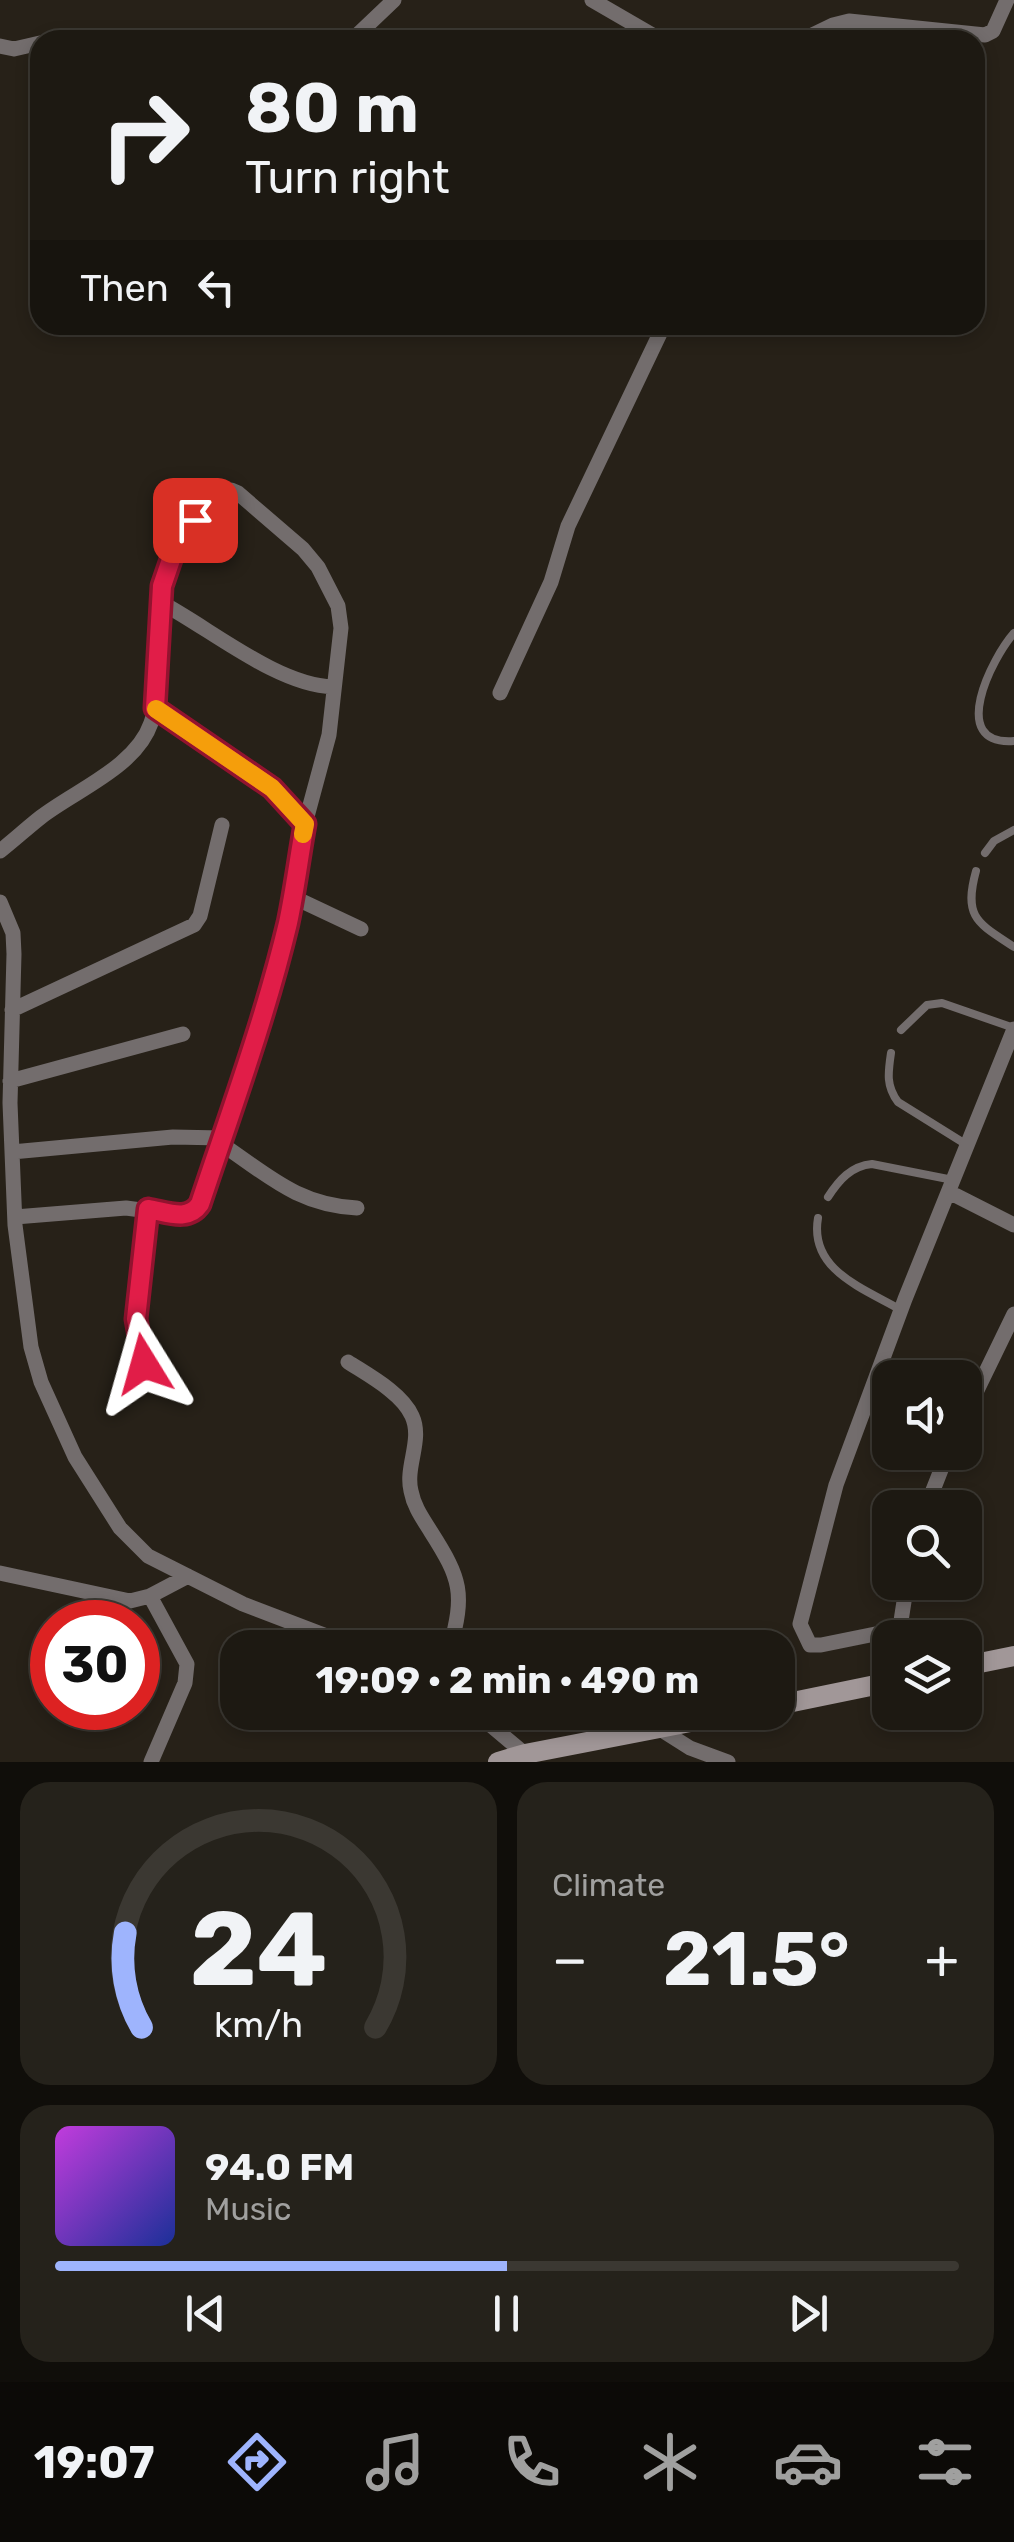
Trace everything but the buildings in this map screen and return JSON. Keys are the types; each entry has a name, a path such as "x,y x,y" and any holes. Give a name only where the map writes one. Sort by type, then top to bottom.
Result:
{"street":[{"path":"362,30 394,0"},
{"path":"592,0 644,30"},
{"path":"985,35 993,31 1008,0"},
{"path":"822,30 849,22 933,30"},
{"path":"0,46 14,49 30,45"},
{"path":"500,694 550,582 568,526 659,335"},
{"path":"0,851 41,817 122,761 141,742 155,708 160,602 176,545 214,496 222,491 238,493 303,549 318,567 338,606 341,628 329,735 305,824 293,897 251,1057 195,1212 179,1215 148,1209 84,1210 15,1217"},
{"path":"160,602 280,674 314,687 333,687"},
{"path":"155,708 272,788 305,824"},
{"path":"12,1010 194,925 200,916 222,824"},
{"path":"293,897 361,929"},
{"path":"0,902 13,934 12,1152 7,1195 15,1217 32,1346 42,1382 74,1457 132,1543 148,1556 243,1604 311,1630"},
{"path":"872,1635 810,1645 800,1624 836,1486 901,1310 1014,1028"},
{"path":"10,1081 183,1034"},
{"path":"12,1152 173,1137 221,1141 304,1198 330,1206 357,1208"},
{"path":"951,1186 1014,1225"},
{"path":"148,1209 136,1319 138,1344 152,1380"},
{"path":"982,1380 1014,1314"},
{"path":"348,1362 373,1378 411,1412 416,1434 408,1473 411,1492 416,1508 451,1564 459,1587 454,1630"},
{"path":"0,1573 121,1600 150,1596 188,1576"},
{"path":"150,1596 186,1664 185,1683 150,1762"},
{"path":"982,1663 1014,1656"},
{"path":"795,1702 872,1686"},
{"path":"490,1730 514,1759 660,1730 697,1757 726,1762"}],"lane":[{"path":"1014,633 978,704 977,722 1000,742 1014,741"},
{"path":"985,852 994,840 1014,830"},
{"path":"976,872 969,896 972,913 979,924 1014,947"},
{"path":"902,1030 928,1005 942,1003 1014,1028"},
{"path":"891,1054 890,1092 898,1102 967,1145"},
{"path":"828,1197 848,1172 872,1164 951,1186"},
{"path":"818,1218 814,1238 820,1254 833,1268 901,1310"}],"slow traffic":[{"path":"156,709 272,788 305,824 303,834"}],"route":[{"path":"144,1364 136,1319 148,1209 188,1215 200,1204 251,1057 278,961 305,824 272,788 155,708 162,586 176,545 195,520"}]}
